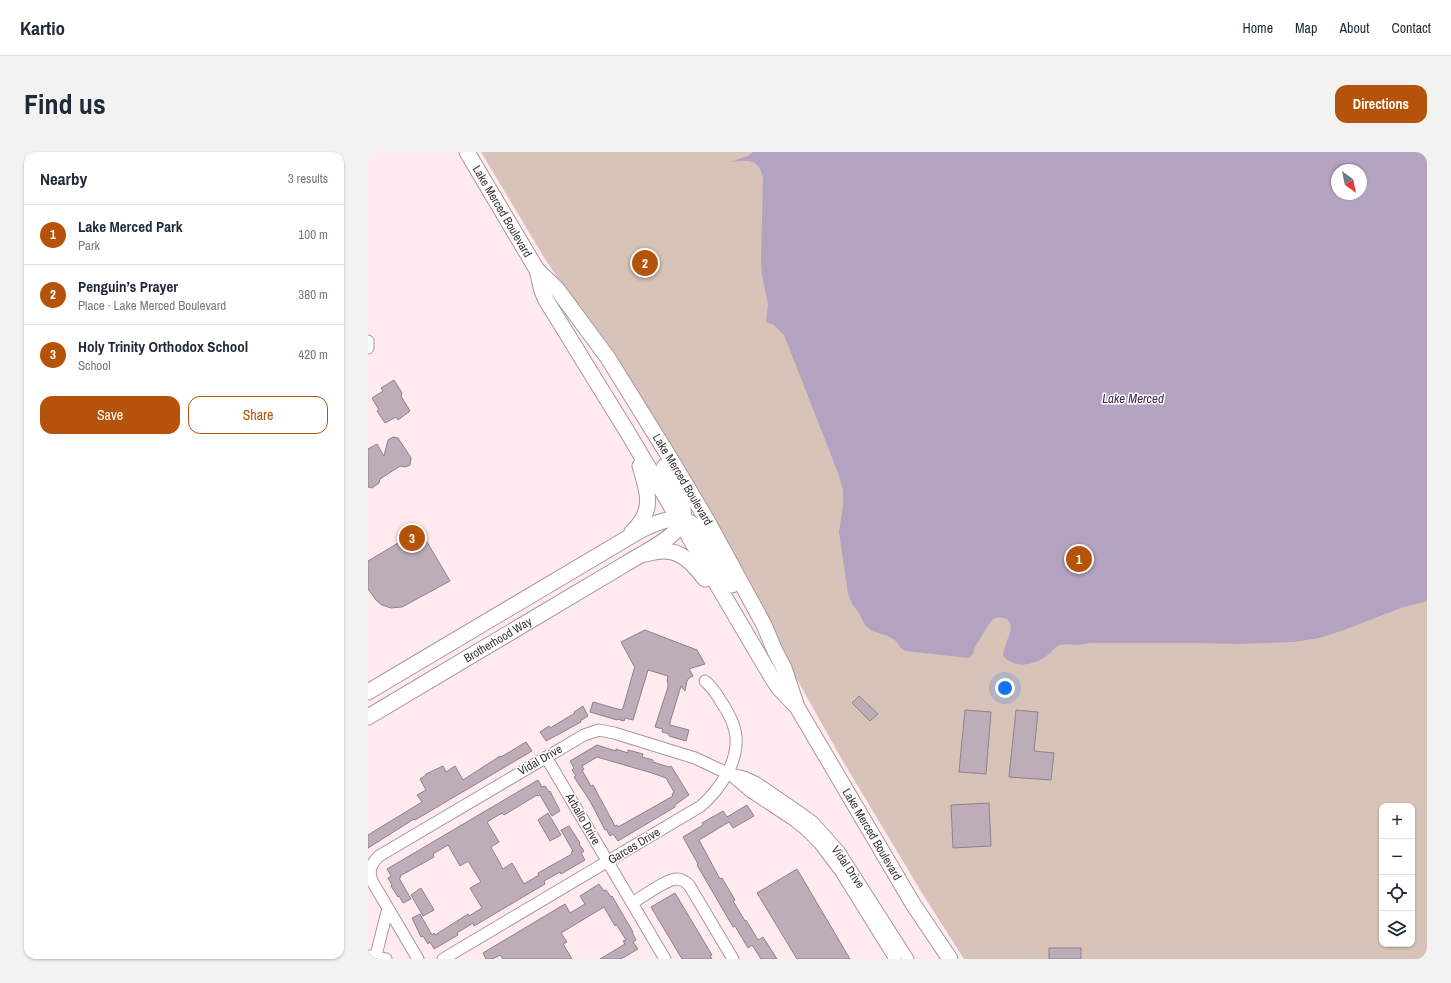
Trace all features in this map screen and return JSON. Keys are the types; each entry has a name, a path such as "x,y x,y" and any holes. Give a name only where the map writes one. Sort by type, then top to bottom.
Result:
{"main road":[{"name":"Lake Merced Boulevard","path":"467,152 537,270 557,289 615,368 673,463 708,522 764,625 784,668 797,707 913,904 950,959"},
{"name":"Lake Merced Boulevard","path":"537,270 542,291 546,300 681,520 770,676 797,707"},
{"path":"557,289 670,478 681,504 681,520 676,530 663,541 627,563"},
{"path":"616,544 639,525 648,505 648,491 631,438"},
{"path":"616,544 658,522 681,520 691,522 699,531 760,633 775,651"},
{"name":"Brotherhood Way","path":"368,692 616,544"},
{"path":"627,563 648,553 662,551 675,553 686,557 743,627"},
{"name":"Brotherhood Way","path":"368,717 627,563"}],"street":[{"path":"368,341 368,348"},
{"name":"Garces Drive","path":"442,959 701,806 712,796 721,785 727,772 734,754 736,736 732,721 725,707 712,687 705,681"},
{"name":"Vidal Drive","path":"388,908 369,873 370,866 379,856 584,735 598,730 614,733 695,758 727,772 744,777 757,783 813,822 850,866 908,959"},
{"name":"Arballo Drive","path":"546,757 665,959"},
{"name":"Vidal Drive","path":"727,772 751,792 792,819 819,843 841,872 896,959"},
{"path":"632,903 670,881 677,879 684,880 733,959"},
{"path":"376,958 388,908"},
{"path":"388,908 418,959"}],"shaded area":[{"path":"481,152 1427,152 1427,959 964,959 922,893 841,758 624,376 545,259"}],"water":[{"name":"Lake Merced","path":"753,152 1427,152 1427,601 1401,608 1319,638 1294,642 1238,644 1065,644 1054,648 1044,658 1026,664 1014,663 1003,656 1011,630 1010,623 1007,619 999,617 993,619 989,624 975,647 973,654 969,658 905,651 896,641 888,636 872,631 865,625 859,613 852,604 848,594 839,532 843,506 843,490 838,473 784,335 774,325 766,322 768,304 762,275 761,259 763,178 761,171 755,163 746,161 730,162 748,156"}],"building":[{"path":"394,380 410,411 398,420 396,417 385,423 377,411 379,410 372,398 383,391 381,388"},
{"path":"393,437 398,438 411,458 410,465 405,467 400,466 380,479 379,483 372,488 368,487 368,449 377,444 384,456 388,440"},
{"path":"420,530 450,581 402,607 391,608 382,605 376,600 368,589 368,561"},
{"path":"645,630 697,650 705,664 689,669 693,676 687,681 685,691 681,686 670,722 670,725 689,730 686,741 669,736 669,734 662,732 663,729 655,727 668,687 668,676 648,670 633,720 625,718 624,721 617,720 590,712 593,702 621,710 623,708 635,666 621,642"},
{"path":"859,696 878,714 870,721 852,703"},
{"path":"583,706 588,716 580,721 581,722 546,741 540,732 549,726 550,728 575,713 574,712"},
{"path":"965,710 991,712 986,774 959,772"},
{"path":"1016,710 1038,712 1034,751 1054,753 1051,780 1009,777"},
{"path":"526,742 532,751 415,820 414,819 368,848 368,835 422,802 417,795 426,790 420,779 426,774 443,766 446,772 455,766 463,780 500,756 501,757"},
{"path":"597,745 616,751 616,749 628,753 628,750 643,754 642,757 653,760 653,762 669,767 671,766 689,795 675,805 675,807 618,841 613,834 610,836 606,829 605,830 590,801 574,777 576,776 572,770 574,768 570,761","holes":["597,757 666,778 674,792 672,794 673,796 618,827 617,825 615,826 593,785 591,786 582,770 584,769 582,766"]},
{"path":"538,780 542,787 545,786 549,792 550,791 560,811 552,816 540,795 537,795 504,815 502,813 487,822 499,842 491,847 503,869 512,863 524,884 539,875 538,873 572,854 571,852 573,851 561,830 569,826 584,851 581,853 585,860 561,874 560,872 544,881 545,884 474,926 473,923 457,933 458,935 434,949 430,942 428,944 423,936 421,937 412,918 420,914 432,935 434,933 435,935 468,914 469,916 482,908 470,888 481,882 468,861 460,866 448,845 433,854 434,857 400,876 401,877 399,878 411,899 403,903 391,886 392,885 388,878 391,876 387,869"},
{"path":"989,803 991,846 953,848 951,805"},
{"path":"747,805 754,816 733,828 729,822 699,840 720,879 722,878 735,900 733,901 745,921 746,920 758,940 763,937 777,959 761,959 752,945 748,948 735,926 733,927 697,865 698,864 683,837 703,825 702,823 723,811 727,817"},
{"path":"548,813 561,835 550,841 538,820"},
{"path":"797,869 850,959 797,959 757,893"},
{"path":"599,884 604,891 606,890 611,897 612,896 633,932 636,940 633,942 638,949 621,959 600,959 625,944 623,941 626,940 616,924 615,926 604,907 561,933 567,942 563,944 572,959 503,959 500,955 493,959 486,959 483,953 565,904 570,913 585,904 580,896"},
{"path":"421,888 434,910 423,916 411,895"},
{"path":"675,893 712,955 710,956 712,959 682,959 651,907"},
{"path":"1049,948 1081,948 1081,959 1049,959"}],"place":[{"name":"Penguin’s Prayer","path":"645,263"},
{"name":"Holy Trinity Orthodox School","path":"412,538"},
{"name":"Lake Merced Park","path":"1079,559"}]}
